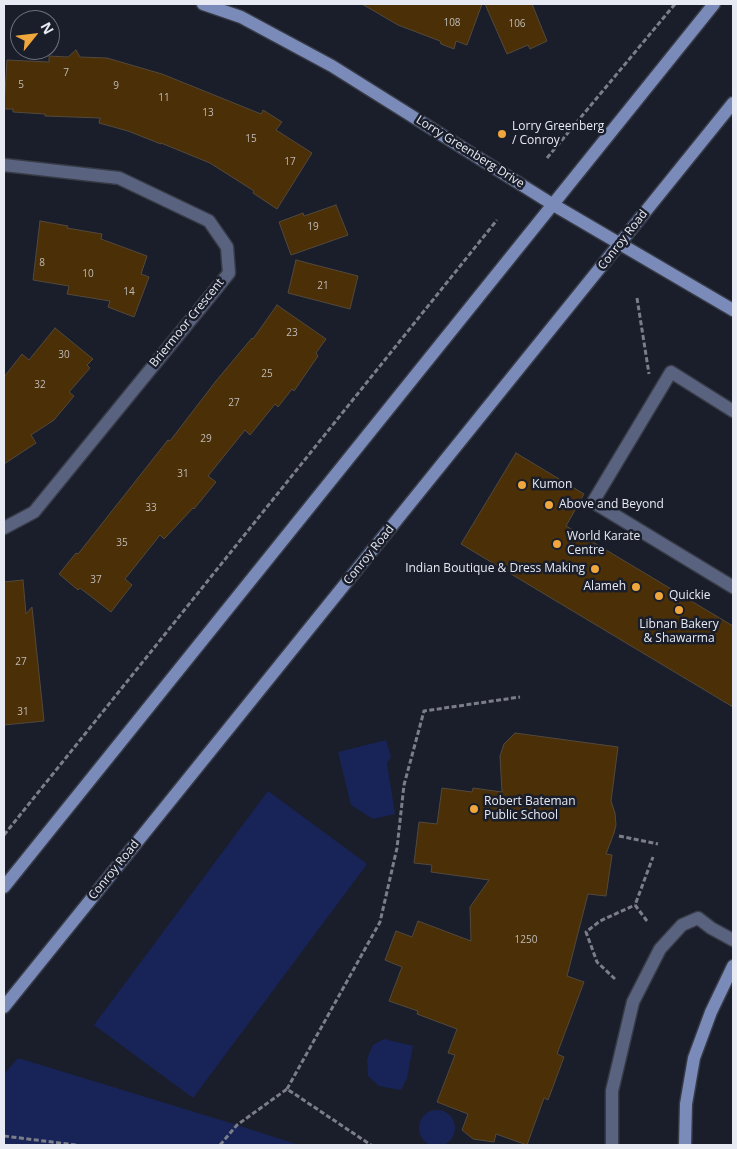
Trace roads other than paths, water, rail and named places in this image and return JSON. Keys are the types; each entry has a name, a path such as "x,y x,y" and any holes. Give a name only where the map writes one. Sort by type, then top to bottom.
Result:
{"main road":[{"name":"Lorry Greenberg Drive","path":"203,4 241,17 332,66 552,204 733,310"},
{"path":"4,887 714,4"},
{"name":"Conroy Road","path":"4,1007 733,103"},
{"path":"685,1145 686,1104 694,1058 711,1012 733,966"}],"street":[{"name":"Briermoor Crescent","path":"4,165 119,178 209,221 227,248 229,273 34,512 4,528"},
{"path":"733,411 671,372 593,502 733,587"},
{"path":"612,1145 612,1091 633,1002 660,949 682,925 698,918 710,928 733,940"}],"place":[{"name":"Lorry Greenberg / Conroy","path":"502,134"},
{"name":"Kumon","path":"522,485"},
{"name":"Above and Beyond","path":"549,505"},
{"name":"World Karate Centre","path":"557,544"},
{"name":"Indian Boutique & Dress Making","path":"595,569"},
{"name":"Alameh","path":"636,587"},
{"name":"Quickie","path":"659,596"},
{"name":"Libnan Bakery & Shawarma","path":"679,610"},
{"name":"Robert Bateman Public School","path":"474,809"}]}
